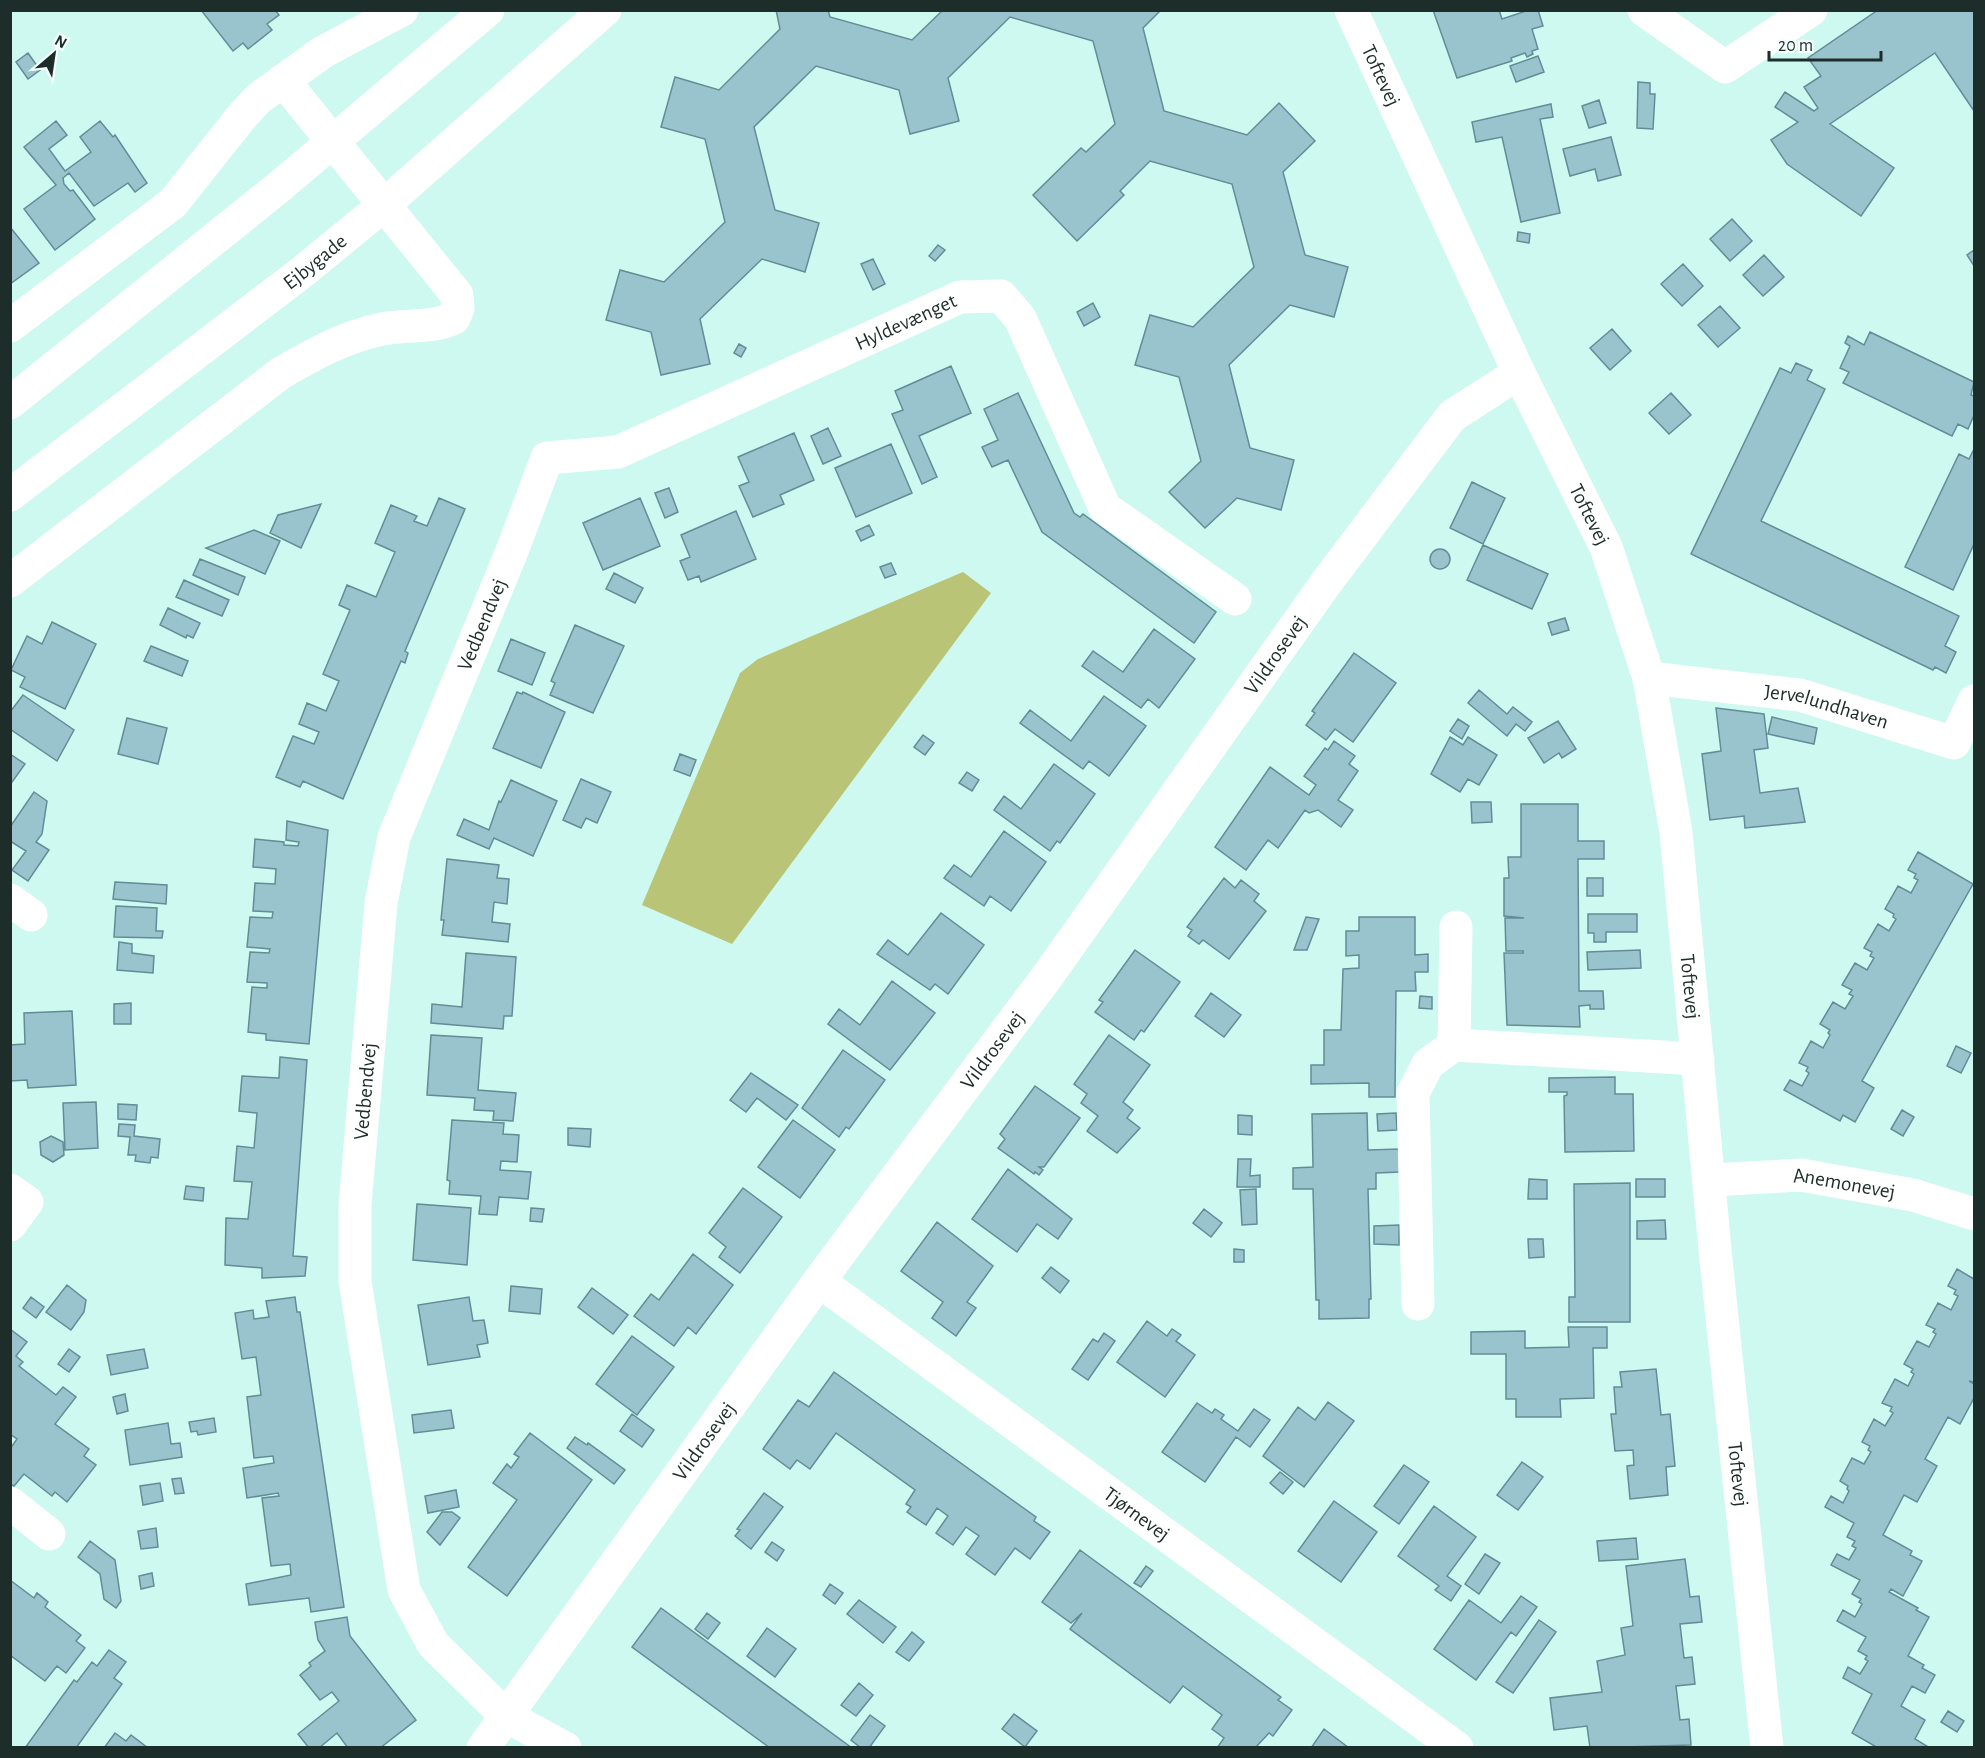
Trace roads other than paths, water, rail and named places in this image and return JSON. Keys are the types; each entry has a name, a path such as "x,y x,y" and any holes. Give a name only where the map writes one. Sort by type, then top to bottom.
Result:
{"street":[{"path":"10,326 173,203 243,115 283,80 323,52 402,10"},
{"path":"10,403 333,142 488,10"},
{"name":"Ejbygade","path":"10,495 216,338 384,205 605,10"},
{"name":"Toftevej","path":"1351,10 1519,373 1606,547 1649,678 1676,832 1716,1260 1767,1748"},
{"path":"1644,10 1725,67 1811,10"},
{"path":"10,581 281,373 330,344 361,334 385,328 442,324 454,318 458,308 457,295 283,80"},
{"name":"Hyldevænget","path":"547,458 618,452 960,297 1001,296 1020,318 1105,508 1235,599"},
{"name":"Vildrosevej","path":"483,1748 819,1281 1049,974 1326,584 1452,416 1519,373"},
{"name":"Vedbendvej","path":"547,458 512,551 394,837 381,903 355,1204 355,1281 404,1590 433,1644 506,1716 565,1748"},
{"name":"Jervelundhaven","path":"1649,678 1800,695 1954,743 1974,700"},
{"path":"1454,1045 1456,927"},
{"path":"1418,1304 1413,1093 1428,1064 1454,1045 1698,1059"},
{"name":"Anemonevej","path":"1710,1180 1801,1176 1913,1195 1974,1214"},
{"path":"10,1190 27,1202 10,1225"},
{"name":"Tjørnevej","path":"819,1281 1457,1748"},
{"path":"10,1503 49,1533"}]}
